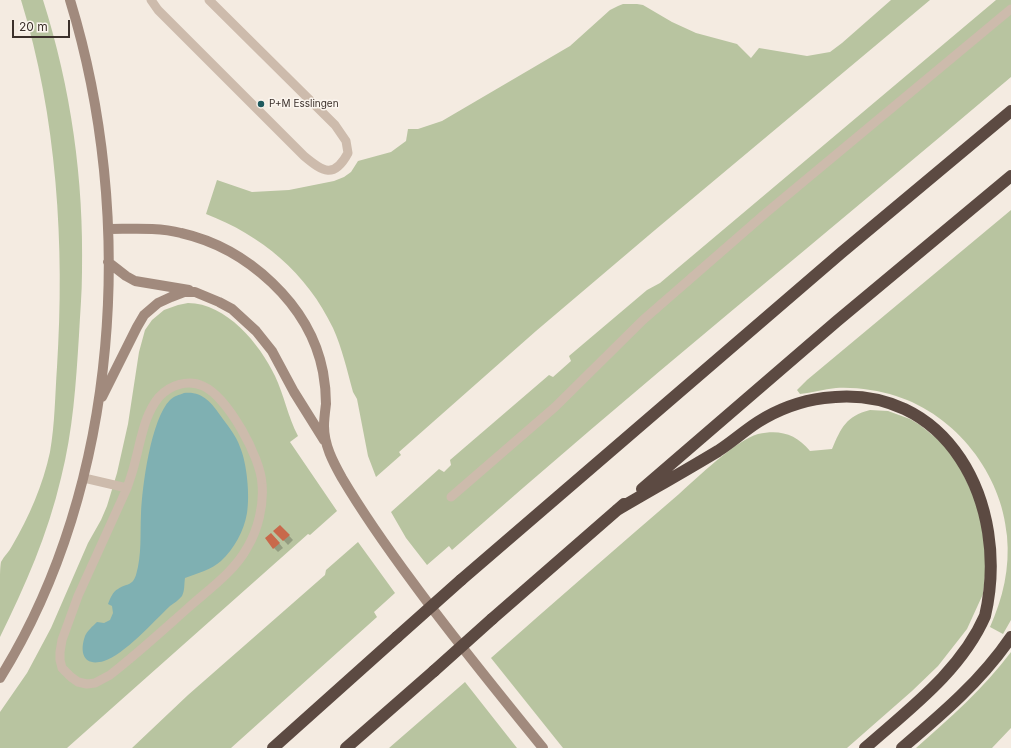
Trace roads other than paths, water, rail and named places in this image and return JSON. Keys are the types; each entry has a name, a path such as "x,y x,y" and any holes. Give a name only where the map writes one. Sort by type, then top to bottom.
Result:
{"highway":[{"path":"273,748 461,580 835,259 1011,111"},
{"path":"346,748 492,619 837,321 1011,176"},
{"path":"618,510 717,451 763,419 789,407 813,400 844,396 880,400 915,412 948,435 974,465 991,502 997,525 999,545 998,568 993,591 982,623 971,642 957,661 920,699 865,748"},
{"path":"902,748 960,697 990,664 1011,637"}],"main road":[{"path":"0,678 27,630 48,582 67,531 84,478 99,403 107,308 108,229 105,184 98,125 86,60 70,0"},
{"path":"108,229 171,231 200,238 235,254 255,268 272,283 303,321 320,359 325,388 326,406 324,426 326,443"},
{"path":"108,262 135,281 181,288 219,302 232,309 258,334 272,351 294,392 326,443 339,473 362,511 386,546 472,662 543,748"},
{"path":"99,403 144,315 154,306 171,297 184,292 195,292"}],"lane":[{"path":"151,0 158,10 304,156 325,170 337,168 343,163 348,153 346,141 338,129 321,110 209,0"},
{"path":"451,497 534,426 623,338 762,216 1011,9"},
{"path":"191,383 203,386 211,391 237,423 256,458 262,477 262,495 254,534 247,549 238,562 207,591 110,675 95,683 83,683 70,677 62,668 60,660 62,640 88,572 127,488 145,423 154,406 159,398 170,388 191,383"},
{"path":"84,478 127,488"}],"water":[{"path":"184,393 196,394 205,398 217,410 236,438 246,470 248,489 248,506 244,526 238,539 226,556 213,567 185,578 182,596 138,637 112,658 104,661 92,662 85,657 83,653 83,642 86,634 97,622 104,623 110,620 113,613 112,606 108,604 112,595 116,590 131,583 136,575 140,552 143,487 149,454 158,422 163,409 170,400"}],"place":[{"name":"P+M Esslingen","path":"261,104"}]}
